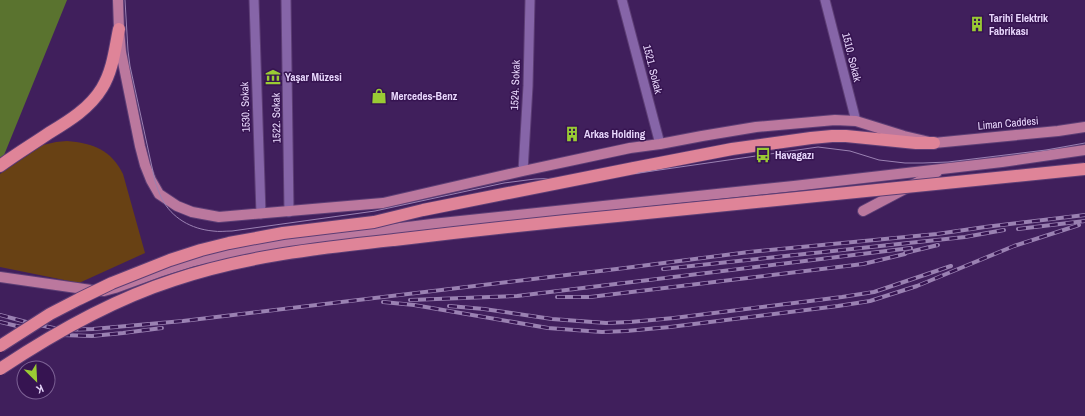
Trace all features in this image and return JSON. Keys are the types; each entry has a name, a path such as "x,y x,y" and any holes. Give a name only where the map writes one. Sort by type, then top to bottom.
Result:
{"highway":[{"path":"0,166 72,118 91,103 103,87 109,72 114,58 119,29"},
{"path":"0,346 50,314 105,286 170,260 201,250 236,242 283,233 374,222 423,210 700,154 753,146 832,136 916,143 934,143"},
{"path":"0,369 50,338 111,305 171,281 205,270 279,254 326,247 508,227 910,188 1085,169"}],"main road":[{"name":"Liman Caddesi","path":"118,0 119,29 122,52 140,146 150,180 159,194 177,206 192,212 219,217 383,203 630,148 756,127 835,120 856,121 904,136 934,143 1085,127"},
{"path":"0,277 91,290 104,290 115,288 194,261 304,240 440,223 794,186 1033,158 1085,150"},
{"path":"863,211 943,168"}],"street":[{"name":"1530. Sokak","path":"254,0 261,214"},
{"name":"1522. Sokak","path":"286,0 290,212"},
{"name":"1524. Sokak","path":"523,171 528,86 530,0"},
{"name":"1521. Sokak","path":"622,0 660,144"},
{"name":"1510. Sokak","path":"825,0 856,121"}],"shaded area":[{"path":"0,0 67,0 0,165"},
{"path":"67,141 85,144 100,149 113,159 118,166 123,174 145,253 79,283 0,267 0,174 43,145"}],"tram line":[{"path":"125,0 130,66 155,181 161,197 171,212 190,225 205,230 232,231 375,211 504,183 535,179 618,176 818,147 850,151 879,160 905,163 923,163 948,162 1046,150 1085,143"}],"railway":[{"path":"0,315 63,330 93,329 183,321 749,252 937,234 1085,215"},
{"path":"1018,229 1085,221"},
{"path":"383,302 414,305 548,328 602,332 670,327 870,301 917,286 1014,246 1079,225"},
{"path":"663,269 965,237 1004,230"},
{"path":"905,253 938,245"},
{"path":"410,300 517,296 911,248"},
{"path":"557,297 590,297 863,264 905,254"},
{"path":"449,306 484,309 552,319 606,323 630,322 674,318 874,292 951,266"},
{"path":"0,322 21,327"},
{"path":"62,335 92,336 162,328"}],"place":[{"name":"Tarihî Elektrik Fabrikası","path":"977,24"},
{"name":"Yaşar Müzesi","path":"273,77"},
{"name":"Mercedes-Benz","path":"379,96"},
{"name":"Arkas Holding","path":"572,134"},
{"name":"Havagazı","path":"763,155"}]}
